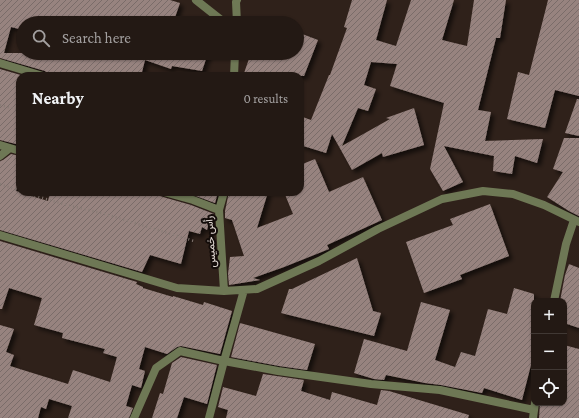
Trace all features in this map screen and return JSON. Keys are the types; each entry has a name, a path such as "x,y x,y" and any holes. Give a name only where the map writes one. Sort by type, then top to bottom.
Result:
{"street":[{"path":"196,0 216,16"},
{"path":"237,0 237,16"},
{"path":"234,72 235,60"},
{"path":"0,63 30,72"},
{"path":"0,145 16,150"},
{"path":"0,156 10,148"},
{"path":"0,235 177,288 224,291 257,289 312,264 378,229 442,199 483,191 513,194 544,205 577,221 566,244 555,298"},
{"path":"178,196 219,210"},
{"name":"رأس خميس","path":"223,196 219,210 224,291"},
{"path":"209,418 244,290"},
{"path":"134,418 156,368 180,350 224,361 278,371 371,384 440,390 534,410"}],"path":[{"path":"0,105 16,109"},
{"path":"0,184 16,190"},
{"path":"37,196 62,204 105,214 194,241"}],"building":[{"path":"0,0 170,0 180,3 175,16 16,16 16,28 11,27 4,53 16,53 16,60 145,60 142,72 46,72 0,58"},
{"path":"352,0 387,0 376,40 396,46 411,0 454,0 442,40 467,46 474,0 506,0 500,38 496,38 478,110 491,112 485,141 543,139 537,163 515,156 512,174 493,171 494,156 444,146 463,182 443,191 430,169 444,103 390,86 397,64 371,62 364,85 376,89 368,111 358,108 342,146 390,119 386,118 414,108 424,145 383,157 382,153 352,170 332,134 326,153 304,146 304,117 311,120 330,75 347,28 344,27"},
{"path":"548,0 579,0 579,96 555,90 545,128 507,119 518,72 529,75"},
{"path":"304,35 318,40 304,76 304,72 244,72 249,60 304,60"},
{"path":"145,60 206,60 202,71 172,66 171,69"},
{"path":"0,69 16,74 16,144 0,140"},
{"path":"577,99 579,99 579,136 565,133"},
{"path":"564,138 579,138 579,216 547,197 563,172 553,169"},
{"path":"11,154 16,155 16,196 32,196 48,201 49,196 160,196 191,205 214,214 211,214 207,230 202,227 200,234 189,231 181,264 150,255 142,272 0,230 0,161"},
{"path":"315,159 329,192 363,177 382,220 327,245 329,249 253,278 260,280 229,285 228,274 230,257 244,256 232,220 225,218 228,196 267,196 257,228 293,214 286,196 304,196 304,163"},
{"path":"196,196 217,196 215,203"},
{"path":"490,204 509,256 460,275 462,279 424,293 406,242 453,225 450,219"},
{"path":"0,241 137,282 136,284 143,288 203,305 204,302 232,311 220,354 181,346 167,354 145,347 139,369 145,371 141,388 132,385 126,406 133,408 129,418 68,418 72,406 49,399 46,409 41,407 38,418 0,418 0,325 14,329 6,352 14,355 10,366 68,384 73,370 110,382 117,357 103,353 105,349 62,338 63,333 34,325 42,298 9,288 2,309 0,309"},
{"path":"357,258 373,311 381,313 374,336 281,313 289,289 292,289"},
{"path":"569,264 579,268 579,328 567,324 567,298 561,298 565,275"},
{"path":"514,288 534,294 534,298 531,298 531,365 522,400 484,388 482,393 386,375 384,380 374,379 354,373 364,339 407,351 421,302 450,310 435,360 455,367 461,352 475,356 488,309 507,314"},
{"path":"240,323 315,344 307,370 231,357"},
{"path":"567,346 579,349 579,418 539,418 540,406 567,406"},
{"path":"181,357 217,365 207,404 184,397 177,418 152,418 160,393 163,394 172,363"},
{"path":"263,374 304,380 301,391 330,400 332,392 377,405 381,390 389,391 469,415 468,418 226,418 228,410 218,407 223,387 256,396"}]}
